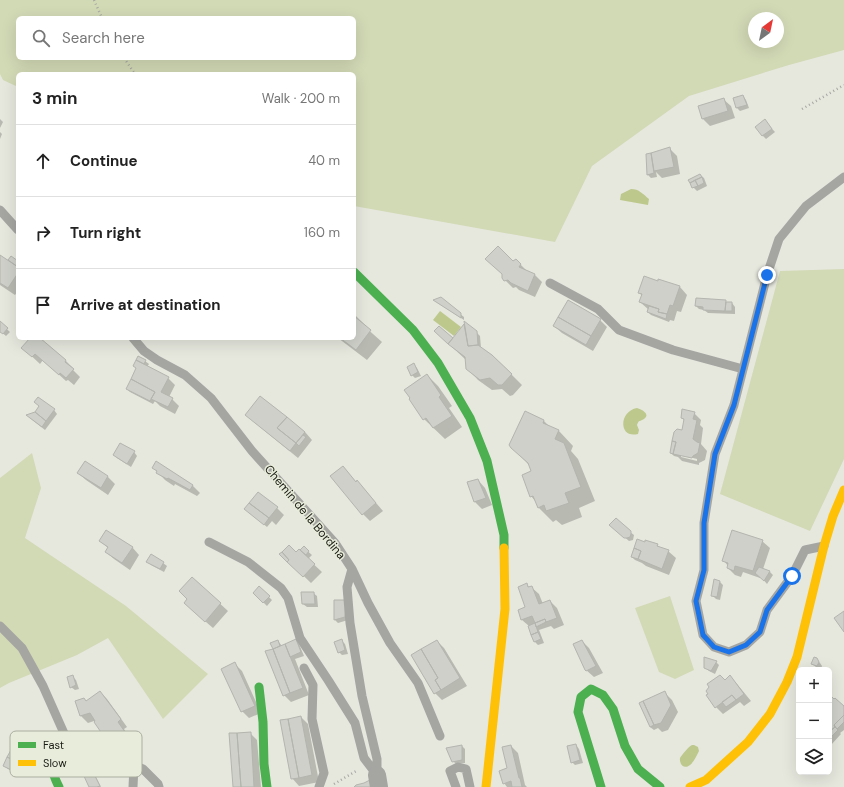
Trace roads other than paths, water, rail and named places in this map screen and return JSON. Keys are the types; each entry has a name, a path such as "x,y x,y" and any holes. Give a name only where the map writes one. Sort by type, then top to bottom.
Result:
{"street":[{"path":"356,274 413,330 438,363 470,418 487,461 504,535 505,609 486,787"},
{"path":"690,787 706,780 748,742 770,714 787,682 798,657 824,546 833,516 844,490"},
{"path":"259,687 267,787"},
{"path":"601,787 578,712 580,697 591,689 603,695 613,708 626,746 638,769 660,787"},
{"path":"55,777 59,787"}],"lane":[{"path":"824,546 805,550 792,576 767,610 760,632 746,645 729,652 714,647 703,635 696,601 704,570 704,523 715,454 734,405 767,275 780,239 806,206 844,177"},
{"path":"0,210 16,228"},
{"path":"550,283 598,309 619,330 673,350 743,369"},
{"name":"Chemin de la Bordina","path":"134,340 144,351 184,375 212,398 252,450 335,543 352,569 347,587 350,623 362,696 377,759 375,775"},
{"path":"209,542 248,562 281,588 288,598 300,638 355,723 364,758 375,775"},
{"path":"352,569 368,603 390,643 418,684 440,736"},
{"path":"0,626 22,648 43,686 63,731"},
{"path":"304,668 313,685 312,719 324,773 319,787"},
{"path":"456,787 450,771 458,767 466,769 470,787"},
{"path":"142,769 158,784 159,787"},
{"path":"133,777 133,787"}]}
